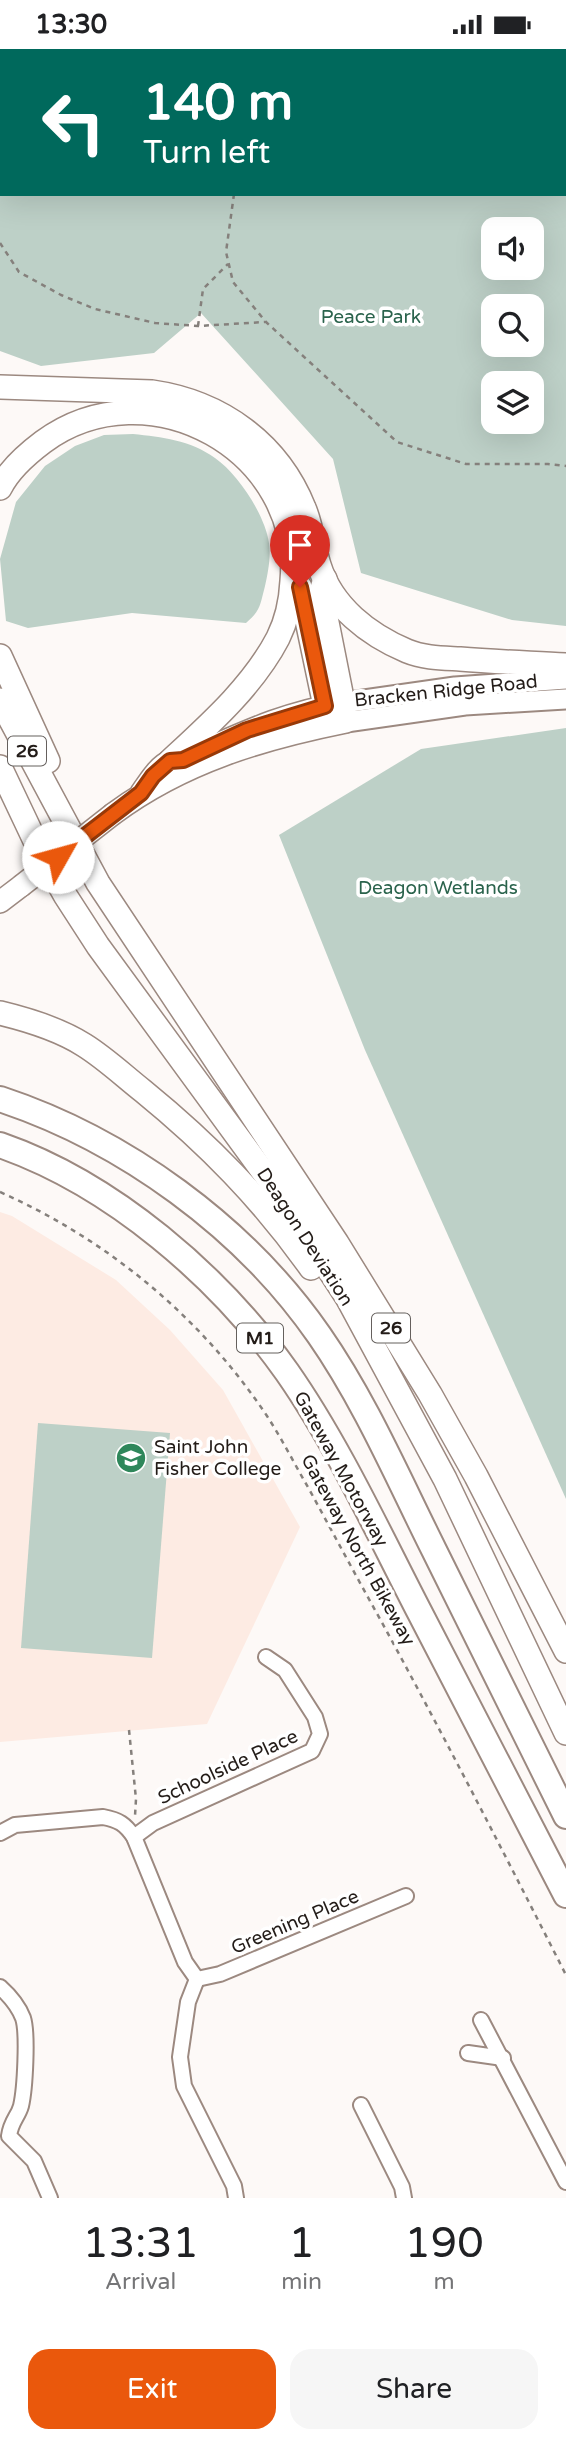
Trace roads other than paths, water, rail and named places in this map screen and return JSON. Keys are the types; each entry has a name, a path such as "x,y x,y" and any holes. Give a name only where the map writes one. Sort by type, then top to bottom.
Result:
{"highway":[{"path":"0,387 152,392 201,404 230,418 259,440 293,484 305,510 325,579 340,603 362,626 410,653 442,658 566,665"},
{"path":"0,488 18,464 34,449 72,425 96,417 144,413 192,422 234,448 271,489 290,538 293,576 286,616 279,636 265,660 215,718 170,761"},
{"path":"293,576 300,587 336,714"},
{"path":"325,579 321,592 336,714"},
{"path":"0,656 54,773 54,802"},
{"name":"Deagon Deviation","path":"0,699 98,883 387,1321 476,1476 566,1651"},
{"name":"Deagon Deviation","path":"0,767 37,845 65,895 106,956 286,1203 348,1299 445,1479 566,1733"},
{"path":"0,1013 52,1029 84,1045 165,1109 207,1145 263,1204 322,1283 348,1299"},
{"name":"M1","path":"0,1099 68,1125 122,1154 183,1196 236,1242 289,1297 341,1370 386,1454 566,1816"},
{"name":"Gateway Motorway","path":"0,1145 57,1171 150,1229 198,1269 246,1320 287,1372 359,1495 566,1895"}],"main road":[{"name":"Bracken Ridge Road","path":"0,902 141,793 251,744 336,714 455,687 566,679"},
{"name":"Bracken Ridge Road","path":"141,793 153,776 170,761 183,760 218,742 275,719 566,699"}],"street":[{"name":"Schoolside Place","path":"134,1837 153,1823 312,1751 320,1734 315,1717 285,1670 266,1657"},
{"path":"0,1833 15,1825 103,1817 116,1819 126,1825 134,1837 185,1962 197,1979 188,2002 180,2057 184,2086 234,2186 236,2198"},
{"name":"Greening Place","path":"197,1979 220,1974 406,1896"},
{"path":"0,1987 12,1998 23,2019 25,2036 20,2108 4,2137 34,2161 50,2198"},
{"path":"481,2019 566,2182"},
{"path":"468,2053 503,2058"},
{"path":"361,2105 402,2187 404,2198"}],"place":[{"name":"Saint John Fisher College","path":"131,1458"}],"park label":[{"name":"Peace Park","path":"371,317"},
{"name":"Deagon Wetlands","path":"438,888"}]}
